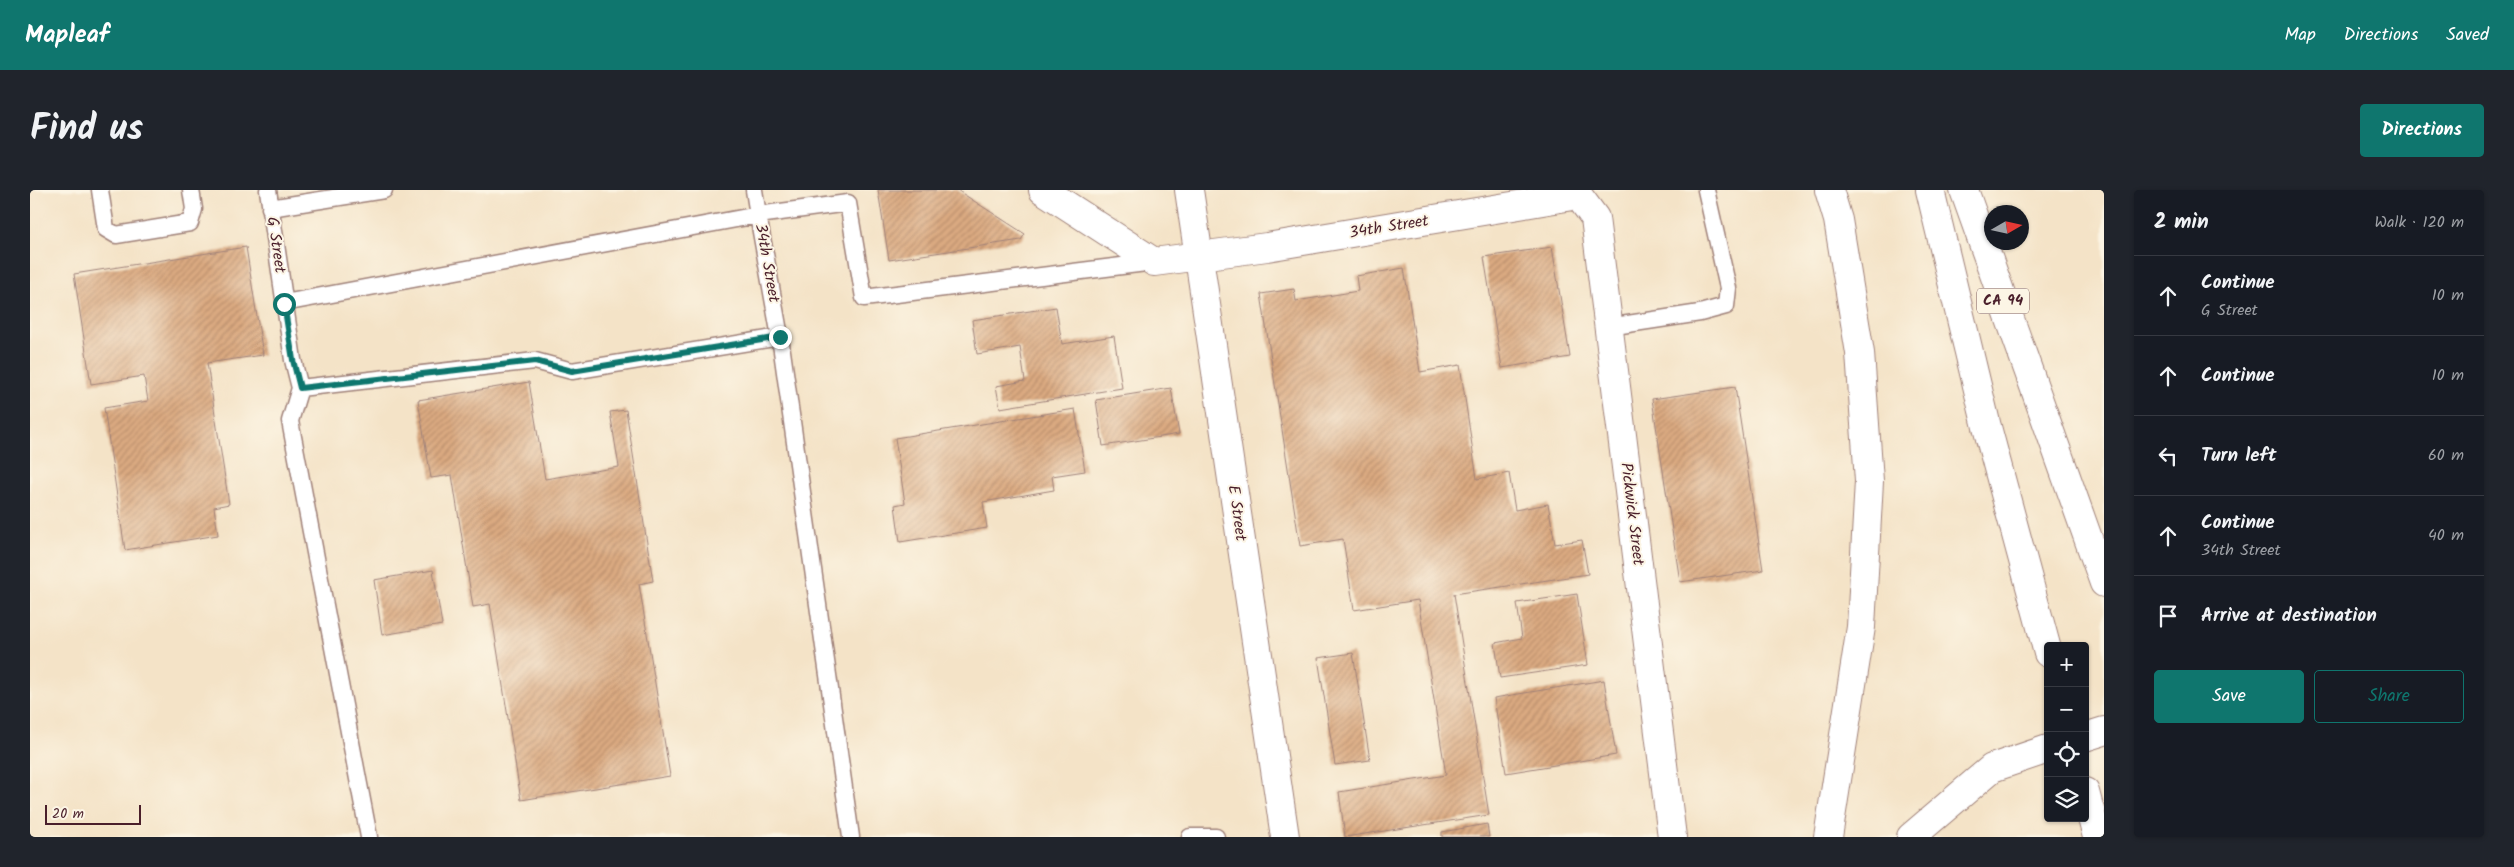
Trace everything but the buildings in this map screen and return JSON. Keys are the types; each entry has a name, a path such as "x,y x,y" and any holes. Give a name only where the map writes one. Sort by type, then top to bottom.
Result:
{"main road":[{"path":"1043,190 1154,262"},
{"name":"E Street","path":"1189,190 1200,256 1279,836"},
{"path":"1828,837 1861,627 1869,481 1860,353 1838,220 1829,190"},
{"path":"1930,190 1987,427 2045,642"},
{"name":"CA 94","path":"1964,190 2104,583"},
{"name":"34th Street","path":"1154,262 1276,245 1578,196"},
{"name":"Pickwick Street","path":"1578,196 1595,218 1672,837"},
{"path":"2043,412 2104,536"},
{"path":"2089,736 2104,731"},
{"path":"1911,837 1992,768 2044,751"},
{"path":"2089,807 2097,837"}],"lane":[{"path":"100,190 106,229 116,236 190,223 194,209 191,190"},
{"name":"G Street","path":"268,190 293,360 300,388"},
{"path":"270,208 384,190"},
{"path":"284,304 758,215 754,190"},
{"path":"1608,327 1700,313 1726,306 1728,288 1706,190"},
{"name":"34th Street","path":"851,837 780,337 758,215 848,203 864,298 1154,262"},
{"path":"369,837 290,421 300,388 535,361 572,371 780,337"},
{"path":"1190,837 1216,837"}],"route":[{"path":"284,304 293,360 300,388 535,361 572,371 780,337"}]}
